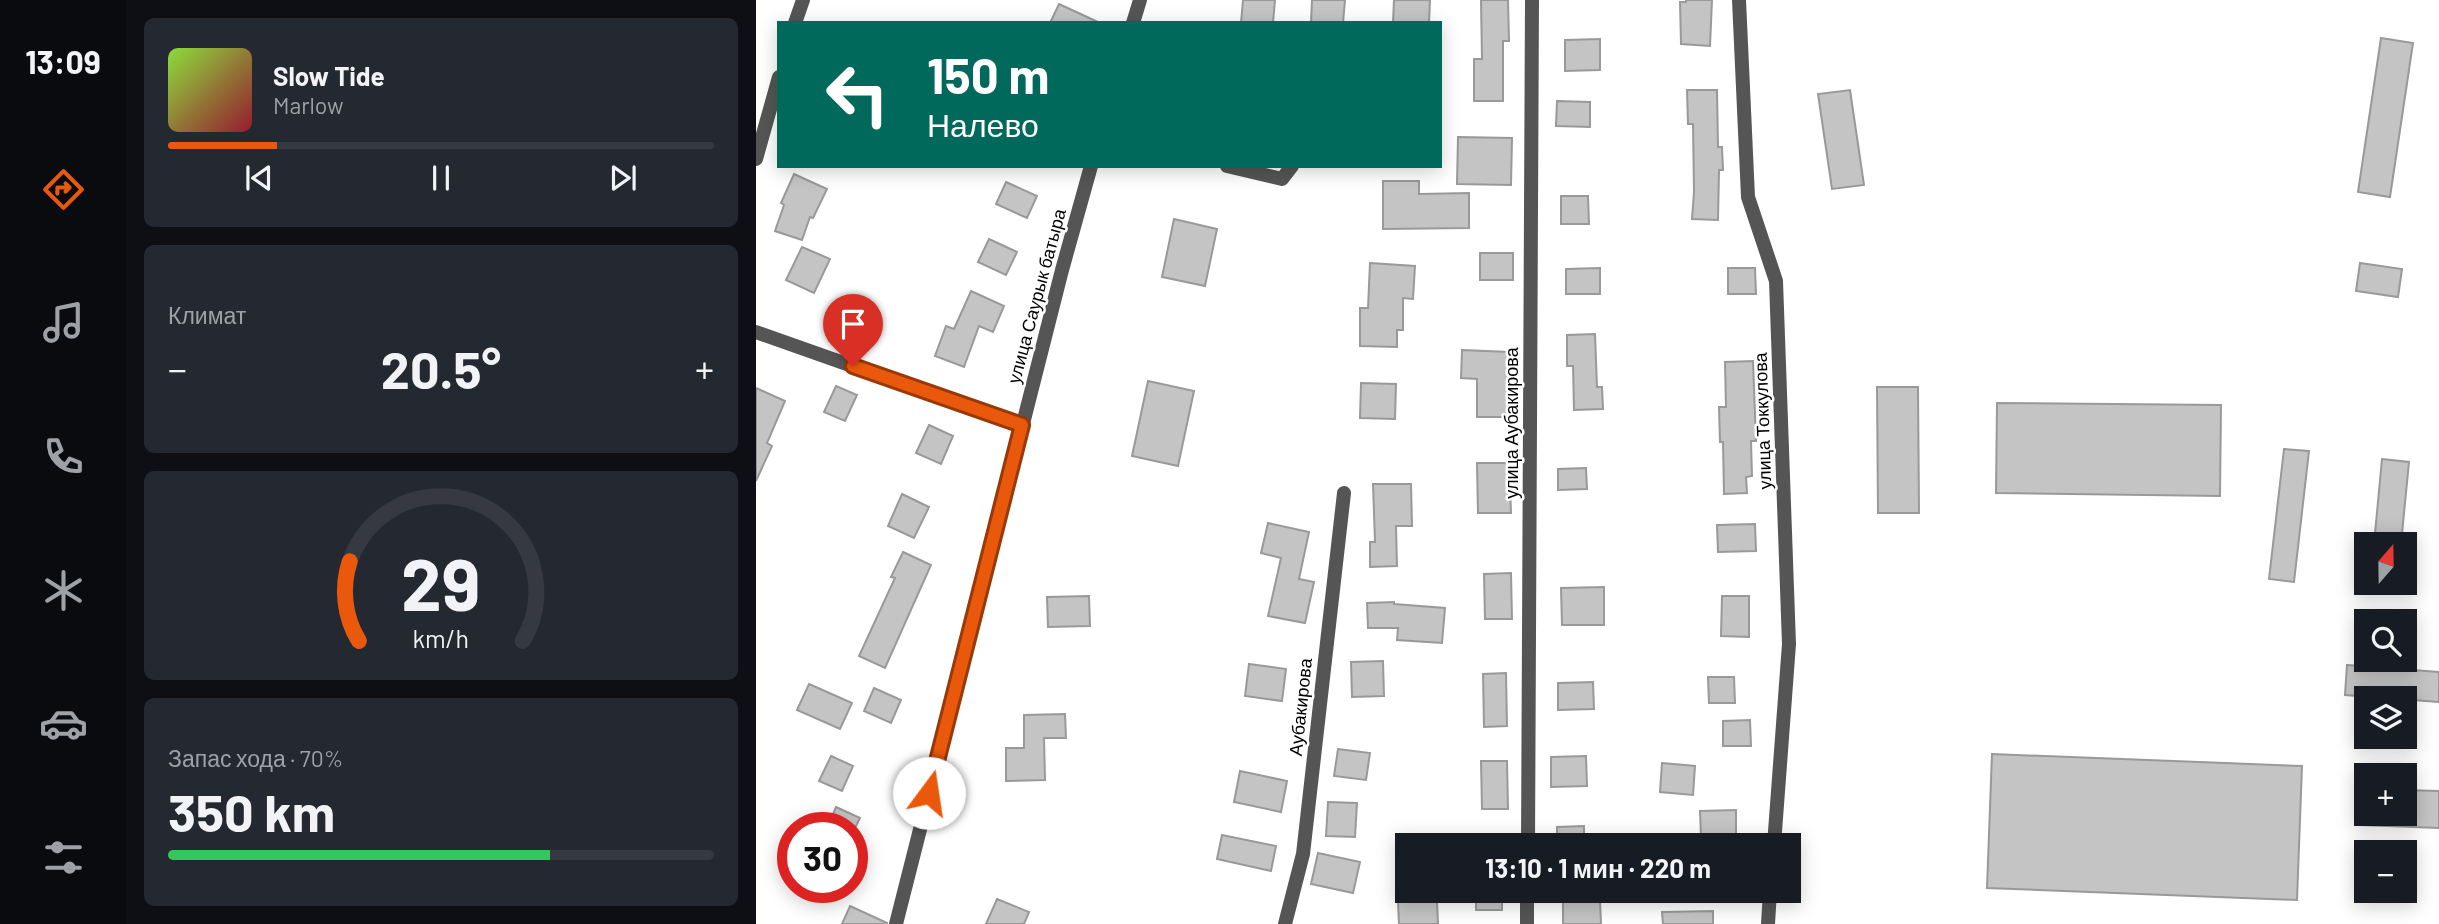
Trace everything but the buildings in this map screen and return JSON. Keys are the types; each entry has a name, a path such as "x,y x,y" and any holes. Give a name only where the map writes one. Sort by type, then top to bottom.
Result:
{"street":[{"path":"796,21 803,0"},
{"path":"1134,21 1140,0"},
{"name":"улица Аубакирова","path":"1528,833 1532,0"},
{"name":"улица Токкулова","path":"1739,0 1748,197 1776,281 1789,644 1775,833"},
{"path":"756,159 777,84"},
{"name":"улица Саурык батыра","path":"896,924 1022,425 1090,168"},
{"path":"1235,168 1282,179 1290,168"},
{"path":"756,332 1022,425"},
{"name":"Аубакирова","path":"1285,924 1303,854 1343,493"},
{"path":"1527,903 1527,924"},
{"path":"1768,924 1769,903"}],"route":[{"path":"853,366 1022,425 929,793"}]}
